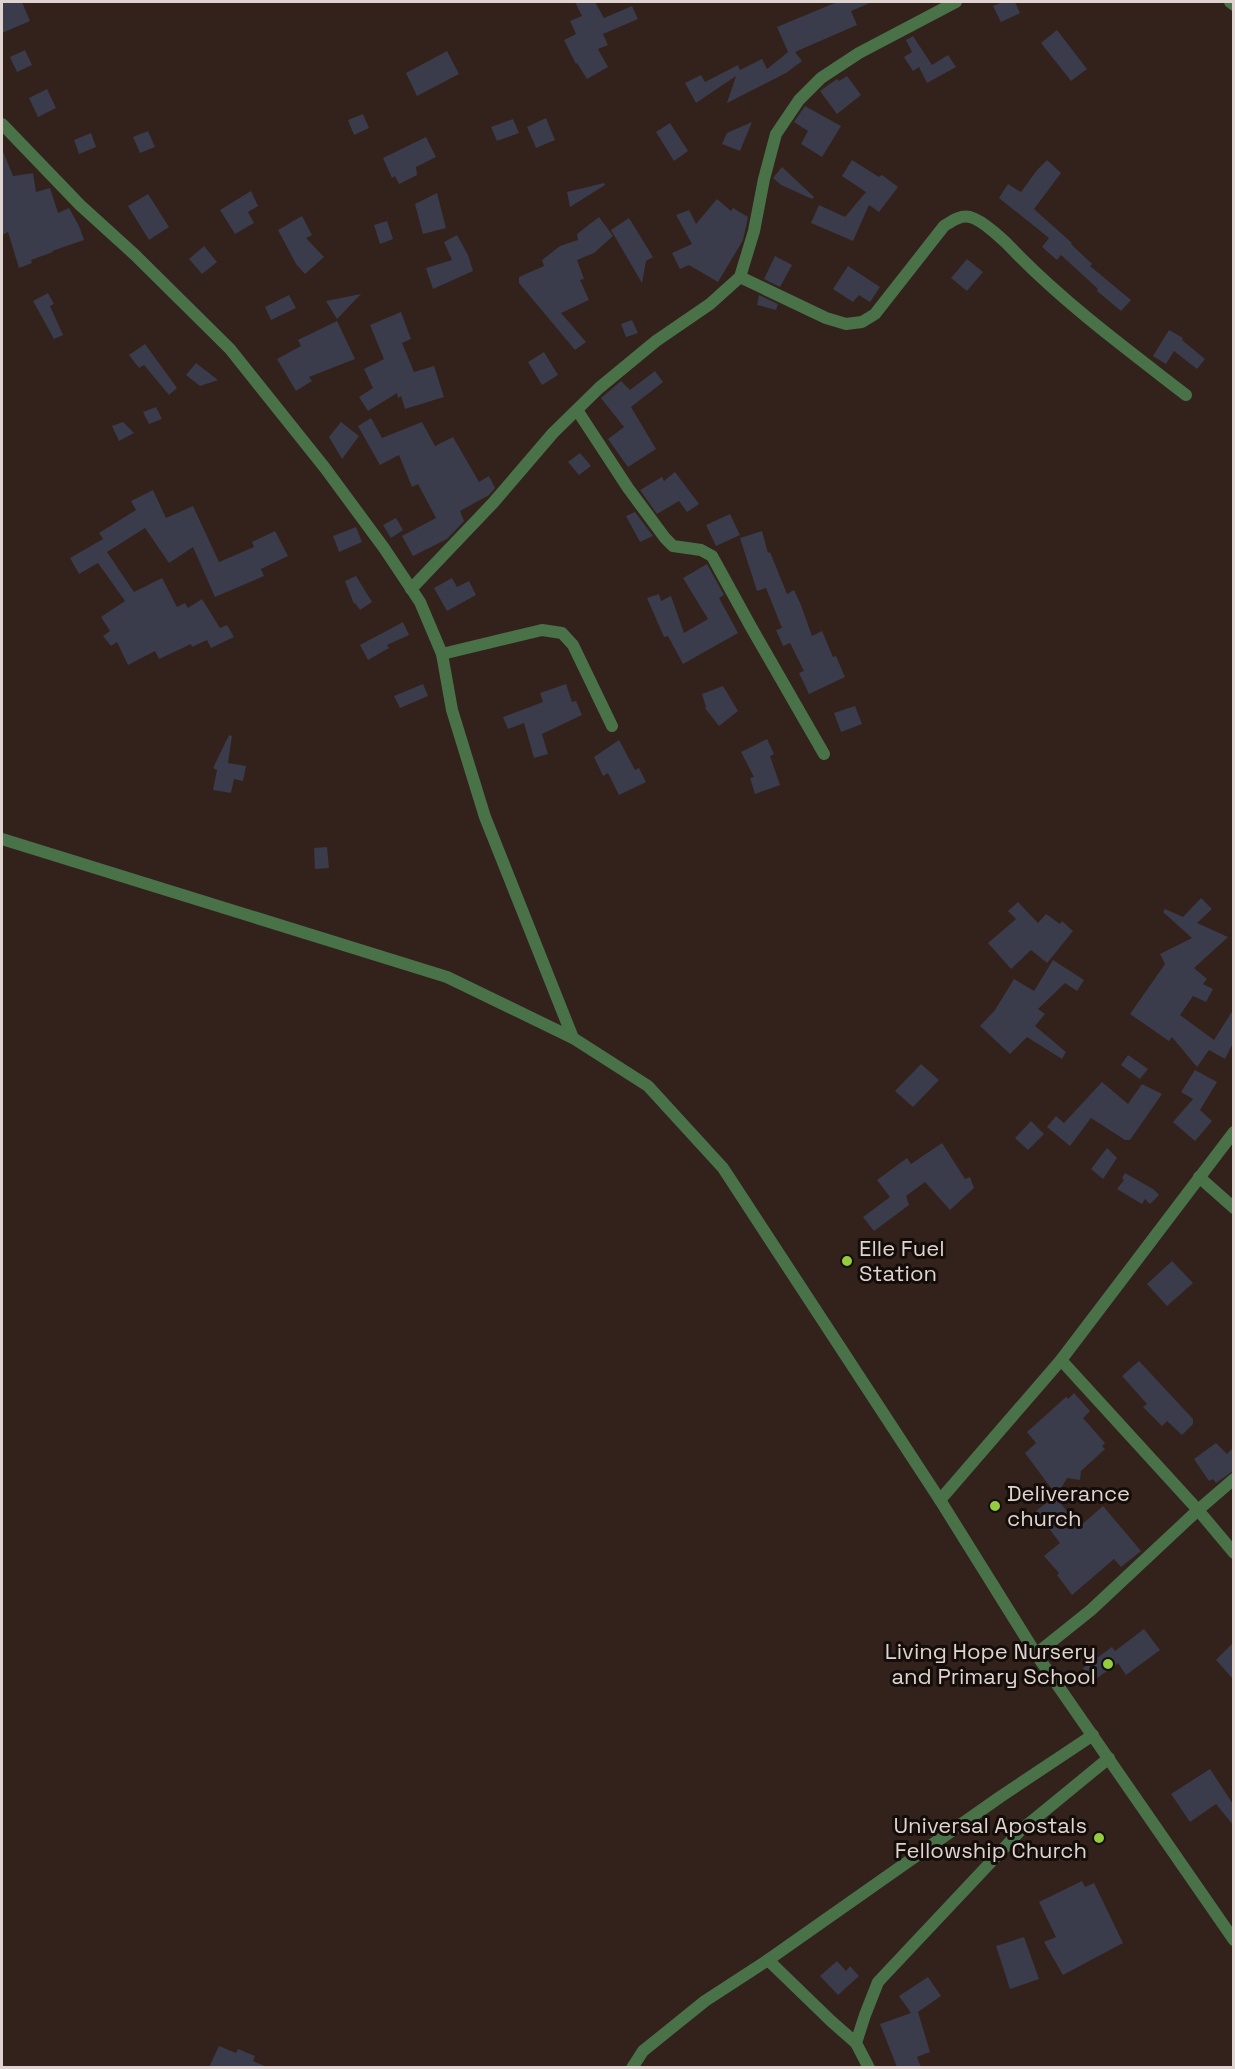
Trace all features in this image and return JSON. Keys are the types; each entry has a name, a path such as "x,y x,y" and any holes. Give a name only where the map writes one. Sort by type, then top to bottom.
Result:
{"street":[{"path":"411,589 459,540 553,433 577,410 656,341 710,304 740,277 751,243 776,134 799,100 821,78 859,54 956,2"},
{"path":"1230,2 1233,5"},
{"path":"2,124 80,205 230,348 325,468 384,548 420,603 442,654 452,710 485,816 573,1038"},
{"path":"740,277 826,318 846,324 862,322 875,314 944,226 957,218 970,217 998,235 1037,274 1081,312 1186,395"},
{"path":"577,410 628,488 665,538 673,546 701,550 712,556 824,754"},
{"path":"442,654 542,630 562,633 573,645 612,726"},
{"path":"2,839 447,977 573,1038 648,1086 723,1168 940,1500 1036,1654 1233,1940"},
{"path":"940,1500 1061,1360 1233,1132"},
{"path":"1199,1177 1233,1208"},
{"path":"1061,1360 1198,1510 1233,1553"},
{"path":"1036,1654 1091,1610 1233,1479"},
{"path":"632,2067 643,2051 696,2008 1093,1735"},
{"path":"856,2043 879,1982 1020,1831 1109,1758"},
{"path":"768,1960 856,2043 869,2067"}],"building":[{"path":"2,2 22,2 30,21 2,33"},
{"path":"575,2 595,2 604,18 632,6 638,19 603,34 608,45 598,49 608,67 587,79 576,64 564,40 576,34 570,21 582,16"},
{"path":"837,2 872,2 851,11 857,25 795,52 802,61 786,73 727,103 736,76 696,103 685,83 701,75 705,82 738,65 740,70 762,59 767,69 788,52 777,27"},
{"path":"1002,2 1015,2 1020,13 1001,22 993,6"},
{"path":"1057,30 1087,69 1071,81 1041,43"},
{"path":"913,36 932,65 948,55 956,67 927,83 919,67 913,71 904,57 912,52 906,40"},
{"path":"25,50 32,65 17,72 10,57"},
{"path":"447,51 459,74 417,96 406,73"},
{"path":"847,76 861,95 837,114 820,91 837,79 839,81"},
{"path":"47,89 56,108 38,117 29,98"},
{"path":"805,106 841,126 822,157 801,144 808,131 794,122"},
{"path":"363,114 369,128 354,135 348,120"},
{"path":"546,118 555,140 536,148 527,127"},
{"path":"513,119 519,133 497,141 491,127"},
{"path":"752,122 740,151 722,144 727,133"},
{"path":"670,123 688,151 674,161 656,132"},
{"path":"148,131 155,147 140,153 133,137"},
{"path":"91,133 96,147 79,154 74,140"},
{"path":"426,137 436,157 416,167 417,175 399,184 395,176 392,178 383,158"},
{"path":"2,149 13,176 33,173 36,192 50,188 58,213 69,208 84,240 31,260 32,263 19,268 8,232 2,235"},
{"path":"852,160 879,177 882,175 898,187 879,212 869,205 853,241 811,223 819,205 845,217 866,192 842,176"},
{"path":"1047,160 1061,173 1034,209 1072,243 1092,264 1090,266 1131,300 1121,311 1061,255 1057,260 1042,247 1049,238 999,198 1008,184 1021,192"},
{"path":"782,167 814,197 812,199 781,185 773,178"},
{"path":"604,183 605,185 570,207 567,192"},
{"path":"251,191 258,206 248,212 254,223 235,234 220,210"},
{"path":"437,193 446,228 423,234 415,204"},
{"path":"148,194 169,227 149,240 128,206"},
{"path":"717,199 731,211 733,208 748,217 743,240 718,282 689,265 680,269 672,253 692,244 676,215 689,210 696,224"},
{"path":"302,216 312,235 306,238 324,257 305,274 296,264 278,230"},
{"path":"599,217 613,236 594,253 577,260 584,279 580,280 589,300 561,313 586,342 575,350 519,283 519,277 544,266 542,260 560,246 578,240 577,234"},
{"path":"629,218 653,257 646,261 642,283 611,230"},
{"path":"387,221 393,239 380,244 374,225"},
{"path":"457,235 468,255 473,271 433,289 426,268 452,260 444,242"},
{"path":"204,246 217,262 202,274 189,259"},
{"path":"775,256 792,265 780,287 764,279"},
{"path":"967,259 983,272 967,291 951,278"},
{"path":"848,266 880,287 870,302 859,295 853,302 833,289"},
{"path":"48,293 54,304 50,306 63,335 54,339 33,301"},
{"path":"361,294 337,319 326,301"},
{"path":"289,295 296,308 271,320 265,307"},
{"path":"759,295 778,304 776,310 757,305"},
{"path":"401,312 411,339 402,343 414,372 434,366 444,397 405,409 401,396 398,398 397,393 368,411 359,397 373,388 364,369 384,359 370,325"},
{"path":"632,320 638,333 626,337 621,324"},
{"path":"337,321 355,359 309,377 312,381 296,391 277,359 301,346 298,340"},
{"path":"1169,330 1183,338 1182,340 1205,359 1197,369 1174,351 1166,364 1153,356"},
{"path":"145,344 177,388 169,395 144,365 139,368 129,355"},
{"path":"544,352 558,375 542,385 528,362"},
{"path":"196,363 218,380 200,386 186,375"},
{"path":"655,371 663,382 631,407 656,449 628,467 608,439 624,427 601,398 621,381 630,390"},
{"path":"156,407 162,419 149,424 143,412"},
{"path":"371,418 382,438 422,422 435,446 453,437 479,482 489,476 495,488 489,495 460,511 464,521 447,539 413,556 402,536 436,518 418,484 412,487 399,455 380,465 358,426"},
{"path":"123,422 134,433 119,441 112,426"},
{"path":"341,422 359,436 342,459 329,437"},
{"path":"580,453 591,466 579,475 568,462"},
{"path":"675,472 699,504 687,512 679,501 657,514 640,490 662,477 664,481"},
{"path":"153,490 166,518 193,506 219,562 254,547 252,542 275,531 288,556 261,569 264,576 215,597 193,547 169,563 145,528 107,552 134,592 162,578 177,607 185,603 188,608 202,599 220,628 227,625 234,637 211,648 207,640 192,647 191,644 159,659 155,651 128,665 117,642 111,646 103,636 110,631 101,617 125,601 98,563 79,574 70,558 103,539 99,533 136,510 131,501"},
{"path":"635,512 653,536 640,542 626,516"},
{"path":"730,514 740,535 716,546 706,525"},
{"path":"396,518 403,530 391,538 383,525"},
{"path":"356,527 362,542 339,552 333,536"},
{"path":"762,531 768,553 770,552 787,594 794,590 812,636 822,631 845,677 809,694 799,673 804,671 790,643 783,646 776,630 782,628 766,588 757,591 740,538"},
{"path":"707,564 724,595 719,598 738,633 683,664 668,636 664,637 647,598 659,594 661,601 671,596 684,633 708,619 683,578"},
{"path":"356,576 372,602 360,610 354,604 345,581"},
{"path":"452,578 457,587 469,581 476,595 447,611 434,588"},
{"path":"403,622 409,635 387,645 389,648 368,660 360,645"},
{"path":"423,684 428,696 400,708 394,696"},
{"path":"566,684 572,702 576,701 582,715 542,734 548,754 534,758 524,723 508,729 503,717 543,702 540,693"},
{"path":"723,686 738,711 719,726 705,708 702,694"},
{"path":"855,706 862,724 841,732 834,713"},
{"path":"229,735 232,736 228,763 246,766 243,781 234,779 231,793 213,790 217,770 213,768"},
{"path":"767,739 774,754 770,756 780,785 755,794 750,778 754,777 741,752"},
{"path":"619,740 635,770 639,768 646,782 619,795 608,773 603,776 594,757"},
{"path":"327,847 329,868 315,869 314,848"},
{"path":"1201,898 1212,909 1197,923 1228,937 1194,968 1207,979 1203,984 1213,989 1206,1002 1193,996 1180,1015 1214,1040 1233,1010 1233,1043 1225,1059 1209,1050 1197,1067 1172,1037 1169,1041 1130,1014 1165,964 1160,954 1192,938 1163,912 1165,909 1183,917"},
{"path":"1018,902 1038,923 1046,914 1060,924 1062,921 1073,931 1047,963 1031,950 1011,969 988,943 1016,919 1008,911"},
{"path":"1053,960 1084,980 1077,991 1065,983 1038,1009 1045,1014 1035,1026 1066,1052 1062,1059 1027,1037 1010,1054 980,1026 995,1010 1014,979 1034,991"},
{"path":"1128,1055 1148,1069 1140,1079 1121,1065"},
{"path":"921,1064 939,1080 913,1107 895,1091"},
{"path":"1195,1070 1217,1082 1200,1110 1212,1121 1195,1141 1173,1122 1193,1099 1181,1092"},
{"path":"1102,1082 1128,1104 1142,1084 1162,1094 1130,1140 1125,1140 1091,1118 1070,1146 1047,1127 1056,1116 1064,1123"},
{"path":"1031,1121 1044,1134 1028,1150 1015,1138"},
{"path":"942,1143 965,1179 970,1177 974,1188 950,1210 925,1182 906,1196 909,1205 874,1231 863,1217 890,1197 877,1180 907,1158 911,1164"},
{"path":"1107,1148 1117,1158 1103,1179 1091,1169"},
{"path":"1125,1173 1159,1195 1150,1204 1145,1199 1142,1204 1117,1189 1124,1180 1122,1178"},
{"path":"1172,1261 1193,1283 1167,1306 1147,1284"},
{"path":"1139,1361 1193,1419 1193,1424 1182,1435 1167,1421 1162,1426 1143,1407 1147,1404 1122,1376"},
{"path":"1074,1393 1090,1411 1083,1418 1105,1443 1102,1446 1105,1449 1081,1471 1080,1480 1067,1478 1059,1492 1051,1488 1025,1453 1036,1443 1027,1432 1066,1397 1068,1399"},
{"path":"1216,1443 1227,1454 1233,1448 1233,1471 1216,1483 1213,1479 1209,1481 1194,1459"},
{"path":"1055,1496 1079,1527 1103,1506 1141,1551 1121,1567 1114,1559 1072,1595 1057,1575 1059,1573 1044,1556 1060,1543 1036,1511"},
{"path":"1144,1629 1160,1650 1126,1675 1118,1663 1093,1681 1083,1668 1112,1647 1115,1651"},
{"path":"1233,1643 1233,1679 1216,1660"},
{"path":"1210,1769 1233,1804 1233,1825 1216,1804 1190,1822 1171,1794"},
{"path":"1082,1881 1085,1887 1094,1883 1123,1943 1063,1975 1044,1942 1056,1937 1039,1902"},
{"path":"1024,1937 1039,1979 1010,1989 996,1946"},
{"path":"837,1961 846,1971 850,1966 859,1976 838,1995 820,1976"},
{"path":"928,1977 941,1996 918,2012 930,2052 917,2057 921,2067 897,2067 880,2024 911,2013 899,1996"},
{"path":"219,2046 236,2053 238,2049 255,2056 253,2061 267,2067 209,2067"}],"place":[{"name":"Elle Fuel Station","path":"847,1261"},
{"name":"Deliverance church","path":"995,1506"},
{"name":"Living Hope Nursery and Primary School","path":"1108,1664"},
{"name":"Universal Apostals Fellowship Church","path":"1099,1838"}]}
